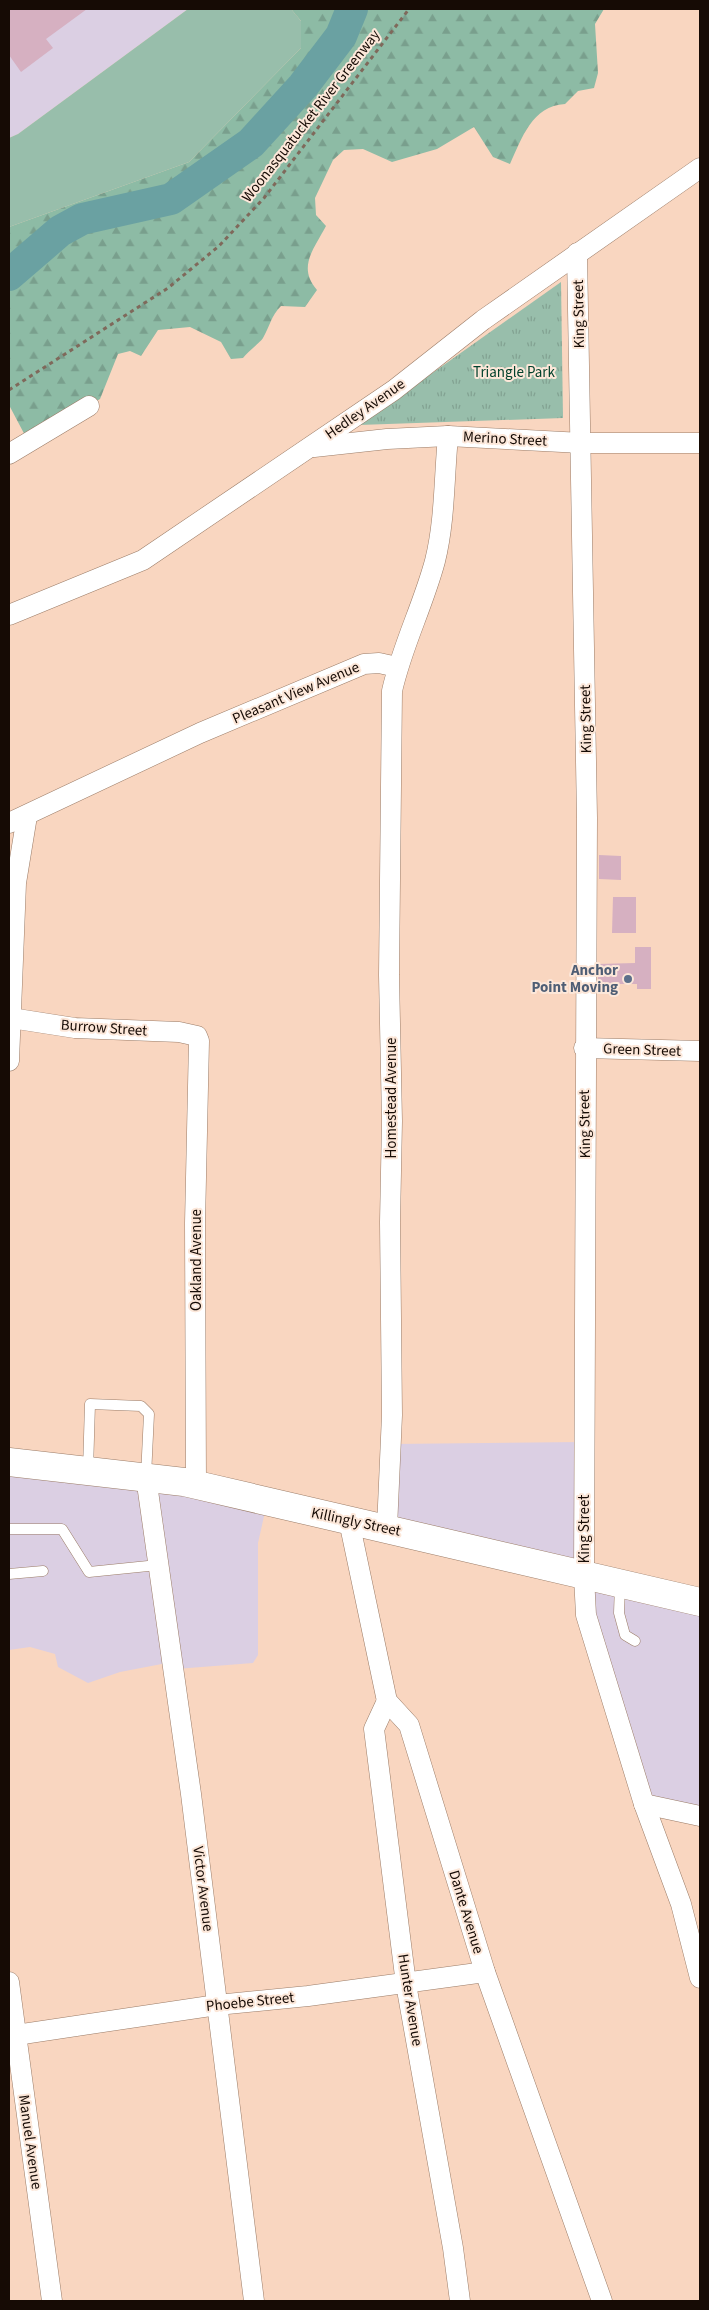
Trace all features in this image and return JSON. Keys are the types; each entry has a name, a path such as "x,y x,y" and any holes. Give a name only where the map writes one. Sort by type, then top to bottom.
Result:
{"main road":[{"name":"Killingly Street","path":"9,1462 146,1477 196,1485 700,1602"}],"street":[{"name":"Hedley Avenue","path":"9,615 143,560 394,390 484,320 700,168"},
{"name":"King Street","path":"577,253 582,443 587,818 584,1048 584,1576 586,1615 644,1804 680,1904 700,1978"},
{"path":"9,454 89,406"},
{"name":"Merino Street","path":"310,448 387,439 448,436 582,443 700,443"},
{"path":"397,667 423,600 435,560 442,519 448,436"},
{"name":"Pleasant View Avenue","path":"9,824 200,733 364,664 378,663 397,667"},
{"name":"Homestead Avenue","path":"387,1528 392,1415 390,1222 392,1121 389,975 391,733 392,691 397,667"},
{"path":"9,1061 16,883 27,816"},
{"name":"Burrow Street","path":"11,1018 75,1028 179,1032 197,1036"},
{"name":"Oakland Avenue","path":"196,1485 195,1223 199,1041 197,1036"},
{"name":"Green Street","path":"584,1048 700,1051"},
{"name":"Victor Avenue","path":"146,1477 191,1794 254,2301"},
{"name":"Dante Avenue","path":"349,1521 387,1700 409,1725 485,1972 602,2301"},
{"name":"Hunter Avenue","path":"387,1700 374,1730 406,1984 453,2248 460,2301"},
{"path":"644,1804 700,1816"},
{"name":"Phoebe Street","path":"16,2035 217,2005 406,1984 485,1972"},
{"name":"Manuel Avenue","path":"9,1982 52,2301"}],"lane":[{"path":"88,1470 90,1404 141,1406 149,1414 146,1477"},
{"path":"9,1529 62,1529 90,1572 158,1565"},
{"path":"9,1574 44,1571"},
{"path":"620,1584 619,1613 625,1635 635,1641"}],"path":[{"name":"Woonasquatucket River Greenway","path":"9,390 168,288 219,246 264,198 409,9"}],"shaded area":[{"path":"9,9 188,9 18,134 9,138"},
{"path":"582,1442 582,1566 386,1517 392,1444"},
{"path":"9,1460 267,1503 258,1543 258,1655 253,1663 176,1669 167,1663 120,1672 88,1683 58,1667 55,1654 30,1647 9,1650"},
{"path":"597,1577 700,1601 700,1818 644,1805 584,1613"}],"green space":[{"path":"188,9 291,9 301,21 301,48 189,162 9,227 9,138 18,134"},
{"path":"291,9 604,9 595,24 598,73 594,88 578,91 565,104 554,106 536,117 524,134 510,164 493,157 474,127 437,149 392,162 363,149 344,150 333,160 315,198 316,215 326,226 309,258 308,274 317,290 305,307 281,306 273,317 262,340 243,358 231,359 221,342 190,327 158,330 141,356 130,351 118,354 100,399 28,441 9,405 9,227 189,162 301,48 301,21"},
{"name":"Triangle Park","path":"561,282 563,418 359,425"}],"building":[{"path":"9,9 87,9 46,39 53,48 21,72 9,55"},
{"path":"599,855 621,856 621,880 599,879"},
{"path":"613,897 636,897 636,933 612,933"},
{"path":"635,947 651,947 651,989 637,989 637,984 598,984 598,964 635,963"}],"waterway":[{"path":"9,275 60,231 82,219 171,199 251,143 303,86 341,36 352,9"}],"place":[{"name":"Anchor Point Moving","path":"628,979"}]}
